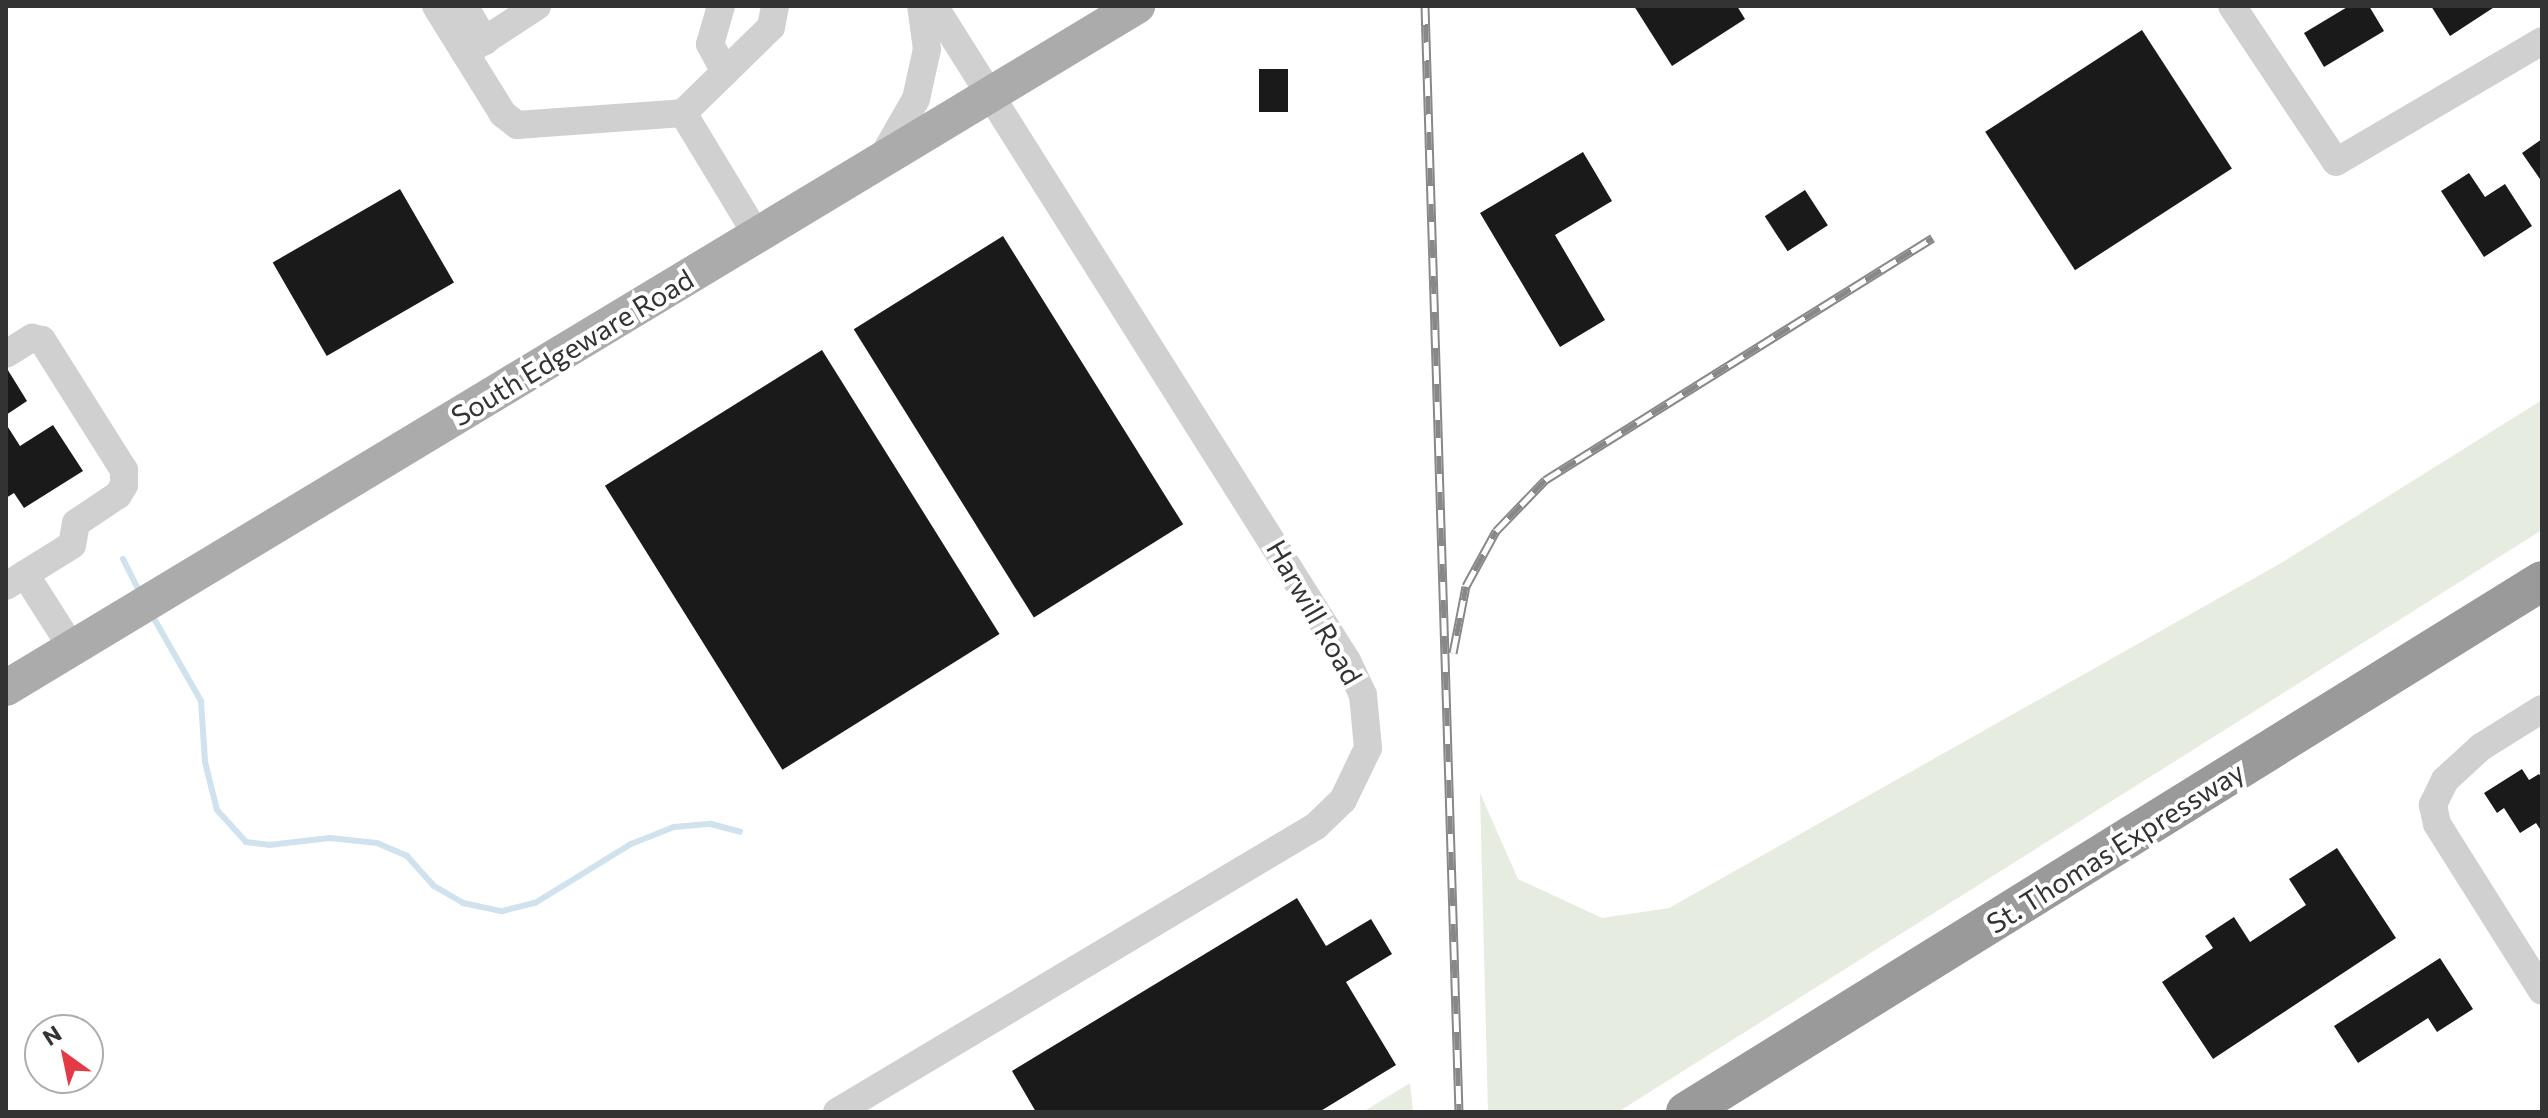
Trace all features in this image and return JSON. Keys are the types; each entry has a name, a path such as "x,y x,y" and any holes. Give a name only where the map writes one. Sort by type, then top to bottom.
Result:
{"highway":[{"name":"St. Thomas Expressway","path":"1686,1112 2542,581"}],"main road":[{"name":"South Edgeware Road","path":"6,688 1137,6"}],"street":[{"path":"475,47 537,6"},
{"path":"721,6 710,44 725,72"},
{"path":"457,10 503,114 517,125 683,113 771,27 775,6"},
{"path":"881,160 916,99 927,49 921,6"},
{"name":"Harwill Road","path":"837,1112 1316,826 1343,800 1368,748 1363,695 1347,661 934,6"},
{"path":"2232,6 2336,162 2542,41"},
{"path":"683,113 757,235"},
{"path":"6,354 32,338 42,340 124,470 118,495 76,523 72,545 16,580 72,648"},
{"path":"2542,709 2481,747 2445,780 2433,805 2437,824 2542,991"}],"shaded area":[{"path":"2542,400 2542,530 1618,1112 1488,1112 1480,793 1518,879 1602,918 1669,908 2283,562"},
{"path":"1410,1083 1413,1112 1363,1112"}],"building":[{"path":"1634,6 1737,6 1745,19 1672,66"},
{"path":"2349,6 2369,6 2384,31 2324,67 2304,33"},
{"path":"2431,6 2496,6 2450,36"},
{"path":"2142,30 2232,168 2075,270 1985,132"},
{"path":"1259,69 1288,69 1288,112 1259,112"},
{"path":"2542,139 2542,182 2522,153"},
{"path":"1583,152 1612,201 1555,235 1605,320 1560,347 1480,213"},
{"path":"2469,173 2485,197 2505,184 2532,226 2484,257 2441,191"},
{"path":"400,189 454,283 327,356 273,263"},
{"path":"1805,190 1828,225 1788,251 1765,216"},
{"path":"1003,236 1183,524 1034,618 854,329"},
{"path":"822,350 1000,634 782,770 605,486"},
{"path":"6,367 27,401 6,415"},
{"path":"6,424 20,446 53,425 83,471 24,508 14,493 6,498"},
{"path":"2522,769 2529,780 2539,774 2542,778 2542,832 2536,823 2520,833 2504,808 2497,813 2484,793"},
{"path":"2337,848 2396,938 2213,1059 2162,982 2213,948 2205,936 2234,917 2250,942 2306,905 2289,879"},
{"path":"1297,898 1326,946 1371,919 1392,954 1346,982 1396,1065 1319,1112 1036,1112 1012,1071"},
{"path":"2440,958 2473,1009 2437,1032 2428,1018 2358,1063 2334,1026"}],"waterway":[{"path":"123,559 141,595"},
{"path":"152,615 201,701 205,762 217,810 246,842 269,845 330,838 377,843 407,856 434,886 463,903 502,911 535,903 631,844 674,827 711,824 740,832"}],"railway":[{"path":"1425,6 1459,1112"},
{"path":"1453,653 1466,586 1496,531 1545,480 1933,238"}]}
